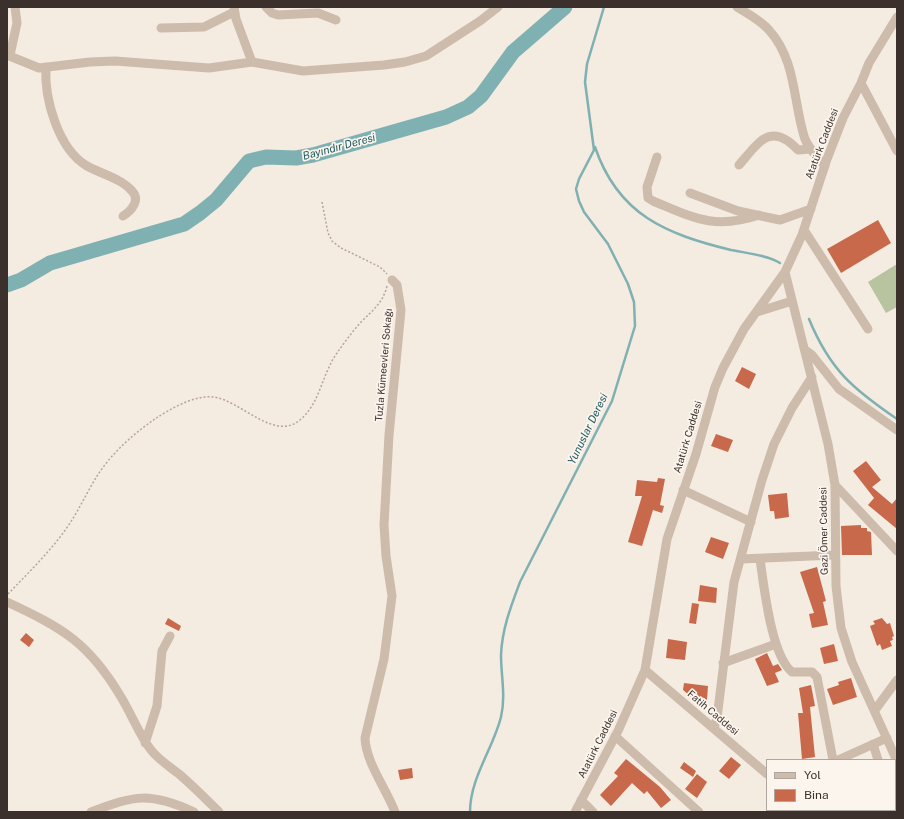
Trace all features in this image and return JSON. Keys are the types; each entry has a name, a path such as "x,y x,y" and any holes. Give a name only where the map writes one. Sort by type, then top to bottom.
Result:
{"street":[{"path":"15,7 17,23 8,55 35,67 115,61 209,68 252,62 302,71 405,62 426,56 480,21 498,7"},
{"path":"266,7 272,13 278,15 295,11 318,13 336,20"},
{"path":"737,7 769,29 780,44 794,80 804,137 811,149 825,166"},
{"path":"161,28 204,27 234,10 252,62"},
{"name":"Atatürk Caddesi","path":"575,812 615,736 645,670 668,538 702,434 715,387 734,346 785,272 804,230 825,166 843,118 861,84 869,63 897,17"},
{"path":"46,67 45,82 48,106 72,152 84,165 126,185 134,193 135,202 133,207 123,216"},
{"path":"861,84 897,151"},
{"path":"889,138 897,132"},
{"path":"739,165 756,145 765,138 775,135 785,137 798,150 811,149"},
{"path":"657,157 647,187 648,198 653,201 704,221 734,223 759,215"},
{"path":"690,193 738,211 780,220 811,209"},
{"path":"804,230 868,329"},
{"name":"Gazi Ömer Caddesi","path":"785,272 828,444 835,485 835,555 841,628 852,662 897,761"},
{"name":"Tuzla Kümeevleri Sokağı","path":"392,280 397,285 401,310 389,435 384,525 386,556 392,596 384,659 365,738 365,746 395,812"},
{"path":"756,313 792,301"},
{"path":"805,350 812,355 839,389 897,430"},
{"path":"714,728 717,718 732,595 751,522 774,444 792,408 812,377"},
{"path":"835,485 897,551"},
{"path":"683,490 751,522"},
{"path":"741,559 835,555"},
{"path":"760,559 766,601 776,644 792,672 812,672 817,677 833,759"},
{"path":"7,602 59,627 70,635 92,656 118,691 145,742 153,752 204,796 219,812"},
{"path":"145,742 157,706 162,651 170,636"},
{"path":"723,663 776,644"},
{"name":"Fatih Caddesi","path":"645,670 766,773"},
{"path":"874,710 897,680"},
{"path":"615,736 699,812"},
{"path":"840,759 887,738"},
{"path":"873,744 878,759"},
{"path":"91,812 140,797 162,800 194,812"},
{"path":"581,800 593,812"}],"path":[{"path":"322,202 328,233 332,241 341,248 380,267 392,280"},
{"name":"Tuzla Kümeevleri Sokağı","path":"7,595 54,546 111,458 131,439 160,416 178,406 201,398 213,397 231,402 269,424 291,425 300,420 309,411 315,401 328,367 354,331 380,303 388,283 392,280"}],"green space":[{"path":"897,264 897,307 886,313 868,282"}],"building":[{"path":"878,220 891,243 841,273 827,249"},
{"path":"742,367 756,374 749,389 735,381"},
{"path":"716,434 733,440 728,452 711,446"},
{"path":"866,461 881,480 872,487 892,504 897,498 897,529 868,505 874,498 853,471"},
{"path":"658,478 665,479 660,505 664,506 662,513 653,510 642,546 628,542 642,496 635,496 637,480 657,482"},
{"path":"787,493 789,517 775,519 774,511 770,511 768,495"},
{"path":"861,525 861,528 867,528 867,531 871,532 872,555 842,555 841,526"},
{"path":"711,537 729,543 723,559 705,552"},
{"path":"817,567 826,601 823,602 828,625 812,628 809,614 814,613 800,572"},
{"path":"700,585 717,588 716,603 698,601"},
{"path":"692,603 699,604 696,624 689,623"},
{"path":"168,618 181,626 179,631 165,624"},
{"path":"882,618 887,624 890,623 894,636 892,637 893,640 890,641 892,646 882,650 880,644 877,646 870,626 875,624 873,621"},
{"path":"26,633 34,640 29,647 20,640"},
{"path":"668,639 687,642 685,660 666,658"},
{"path":"834,644 838,661 824,664 820,648"},
{"path":"767,653 773,666 778,664 782,670 775,673 779,682 767,686 755,659"},
{"path":"851,678 857,697 833,705 827,689 839,685 838,682"},
{"path":"684,683 708,686 707,700 702,706 683,690"},
{"path":"811,685 815,706 810,707 815,757 802,759 798,713 803,713 799,688"},
{"path":"731,757 741,765 729,779 719,771"},
{"path":"626,759 660,787 671,800 661,808 647,791 644,794 632,783 611,806 600,795 618,776 614,773"},
{"path":"684,762 696,771 693,777 680,768"},
{"path":"412,768 413,778 400,780 398,770"},
{"path":"697,774 707,782 697,798 685,789"}],"waterway":[{"name":"Bayındır Deresi","path":"7,285 21,280 50,263 184,224 216,200 249,161 266,157 296,158 313,155 446,117 468,107 481,96 513,52 565,7"},
{"name":"Yunuslar Deresi","path":"470,812 474,787 501,717 503,694 501,655 505,627 510,609 520,582 612,401 635,326 634,302 628,284 608,244 584,212 576,189 579,179 594,150 585,82 587,64 604,7"},
{"path":"595,147 605,170 617,190 631,205 647,218 686,237 731,250 763,256 780,263"},
{"path":"809,319 825,352 844,377 855,388 897,419"}]}
